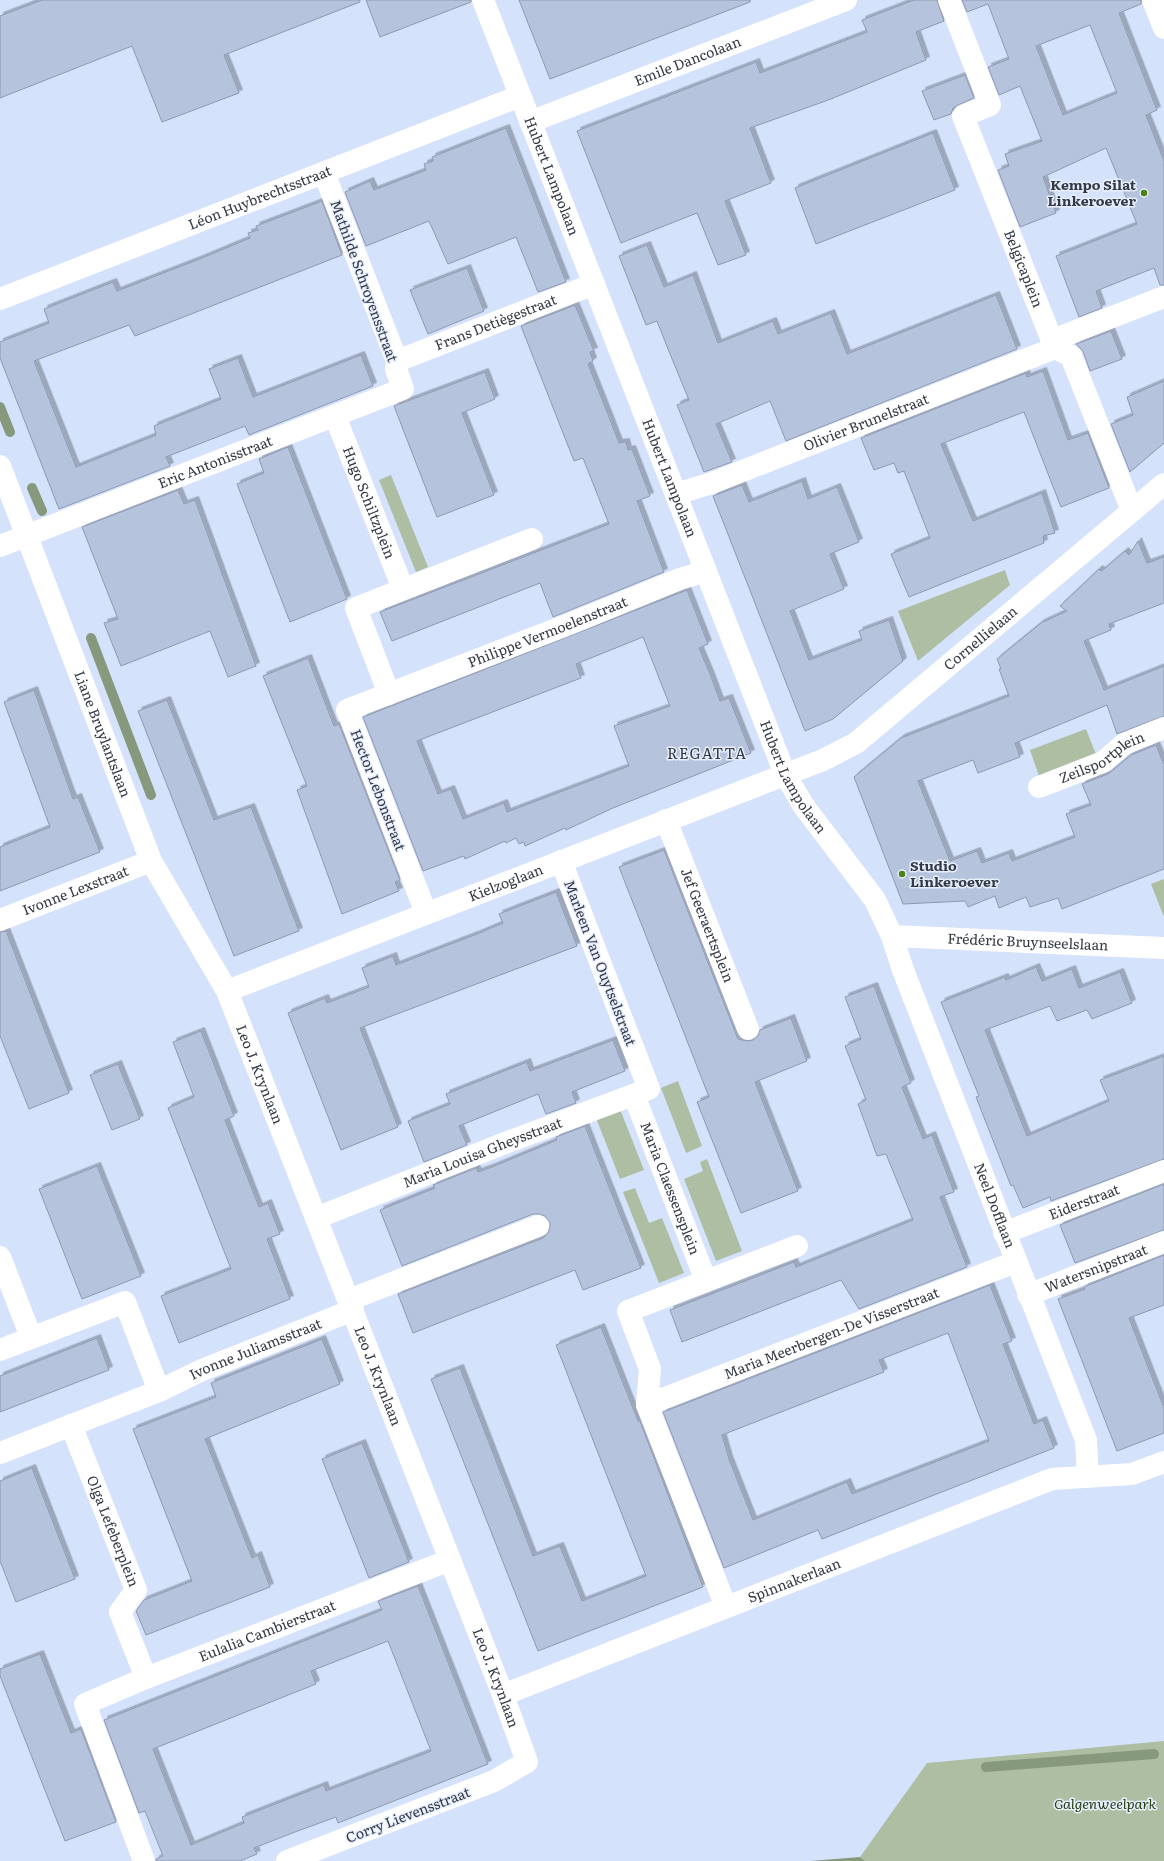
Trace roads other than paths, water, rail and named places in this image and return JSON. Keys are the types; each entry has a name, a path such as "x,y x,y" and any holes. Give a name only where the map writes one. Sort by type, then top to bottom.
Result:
{"street":[{"name":"Hubert Lampolaan","path":"482,0 786,774 803,805 875,900 892,936"},
{"name":"Emile Dancolaan","path":"530,122 846,0"},
{"name":"Belgicaplein","path":"949,0 990,105 964,116 1055,348"},
{"path":"1153,0 1164,28"},
{"name":"Léon Huybrechtsstraat","path":"0,299 520,96"},
{"name":"Mathilde Schroyensstraat","path":"324,173 397,361 396,369 403,389"},
{"name":"Frans Detiègestraat","path":"397,361 594,284"},
{"path":"1132,511 1071,356 1055,348 1063,336 1164,297"},
{"name":"Olivier Brunelstraat","path":"676,494 719,480 1055,348"},
{"name":"Eric Antonisstraat","path":"0,546 403,389"},
{"name":"Hugo Schiltzplein","path":"335,416 403,588"},
{"name":"Liane Bruylantslaan","path":"0,466 151,861 227,991"},
{"name":"Cornellielaan","path":"786,774 824,760 856,743 1164,484"},
{"path":"389,694 356,608 403,588 532,539"},
{"name":"Philippe Vermoelenstraat","path":"389,694 680,579 706,571"},
{"name":"Hector Lebonstraat","path":"389,694 346,710 426,914"},
{"name":"Zeilsportplein","path":"1039,787 1103,762 1124,744 1164,728"},
{"name":"Kielzoglaan","path":"227,991 786,774"},
{"name":"Jef Geeraertsplein","path":"666,820 748,1030"},
{"name":"Ivonne Lexstraat","path":"0,920 151,861"},
{"name":"Marleen Van Ouytselstraat","path":"561,861 639,1065 641,1092"},
{"name":"Frédéric Bruynseelslaan","path":"892,936 1164,948"},
{"name":"Neel Dofflaan","path":"892,936 903,970 1015,1262 1086,1440 1088,1477"},
{"name":"Leo J. Krynlaan","path":"227,991 503,1695 527,1762"},
{"name":"Maria Louisa Gheysstraat","path":"316,1218 641,1092"},
{"name":"Maria Claessensplein","path":"641,1092 706,1281"},
{"name":"Eiderstraat","path":"1004,1233 1164,1172"},
{"name":"Ivonne Juliamsstraat","path":"159,1390 351,1305 538,1226"},
{"name":"Watersnipstraat","path":"1028,1295 1164,1242"},
{"path":"726,1608 647,1405 650,1369 628,1311 797,1246"},
{"path":"0,1257 31,1337"},
{"name":"Maria Meerbergen-De Visserstraat","path":"647,1405 1015,1262"},
{"path":"0,1350 125,1302 159,1390 0,1453"},
{"name":"Olga Lefeberplein","path":"71,1425 136,1590 120,1612 146,1678"},
{"name":"Spinnakerlaan","path":"503,1695 1052,1480 1132,1474 1164,1462"},
{"name":"Eulalia Cambierstraat","path":"144,1861 85,1704 146,1678 450,1560"},
{"name":"Corry Lievensstraat","path":"287,1861 494,1781 527,1762"}],"waterway":[{"path":"0,407 10,432"},
{"path":"32,488 42,511"},
{"path":"91,638 151,795"},
{"path":"986,1767 1154,1754"}],"place":[{"name":"Kempo Silat Linkeroever","path":"1144,193"},
{"name":"Studio Linkeroever","path":"902,874"}],"district":[{"name":"REGATTA","path":"707,754"}],"park label":[{"name":"Galgenweelpark","path":"1105,1804"}]}
